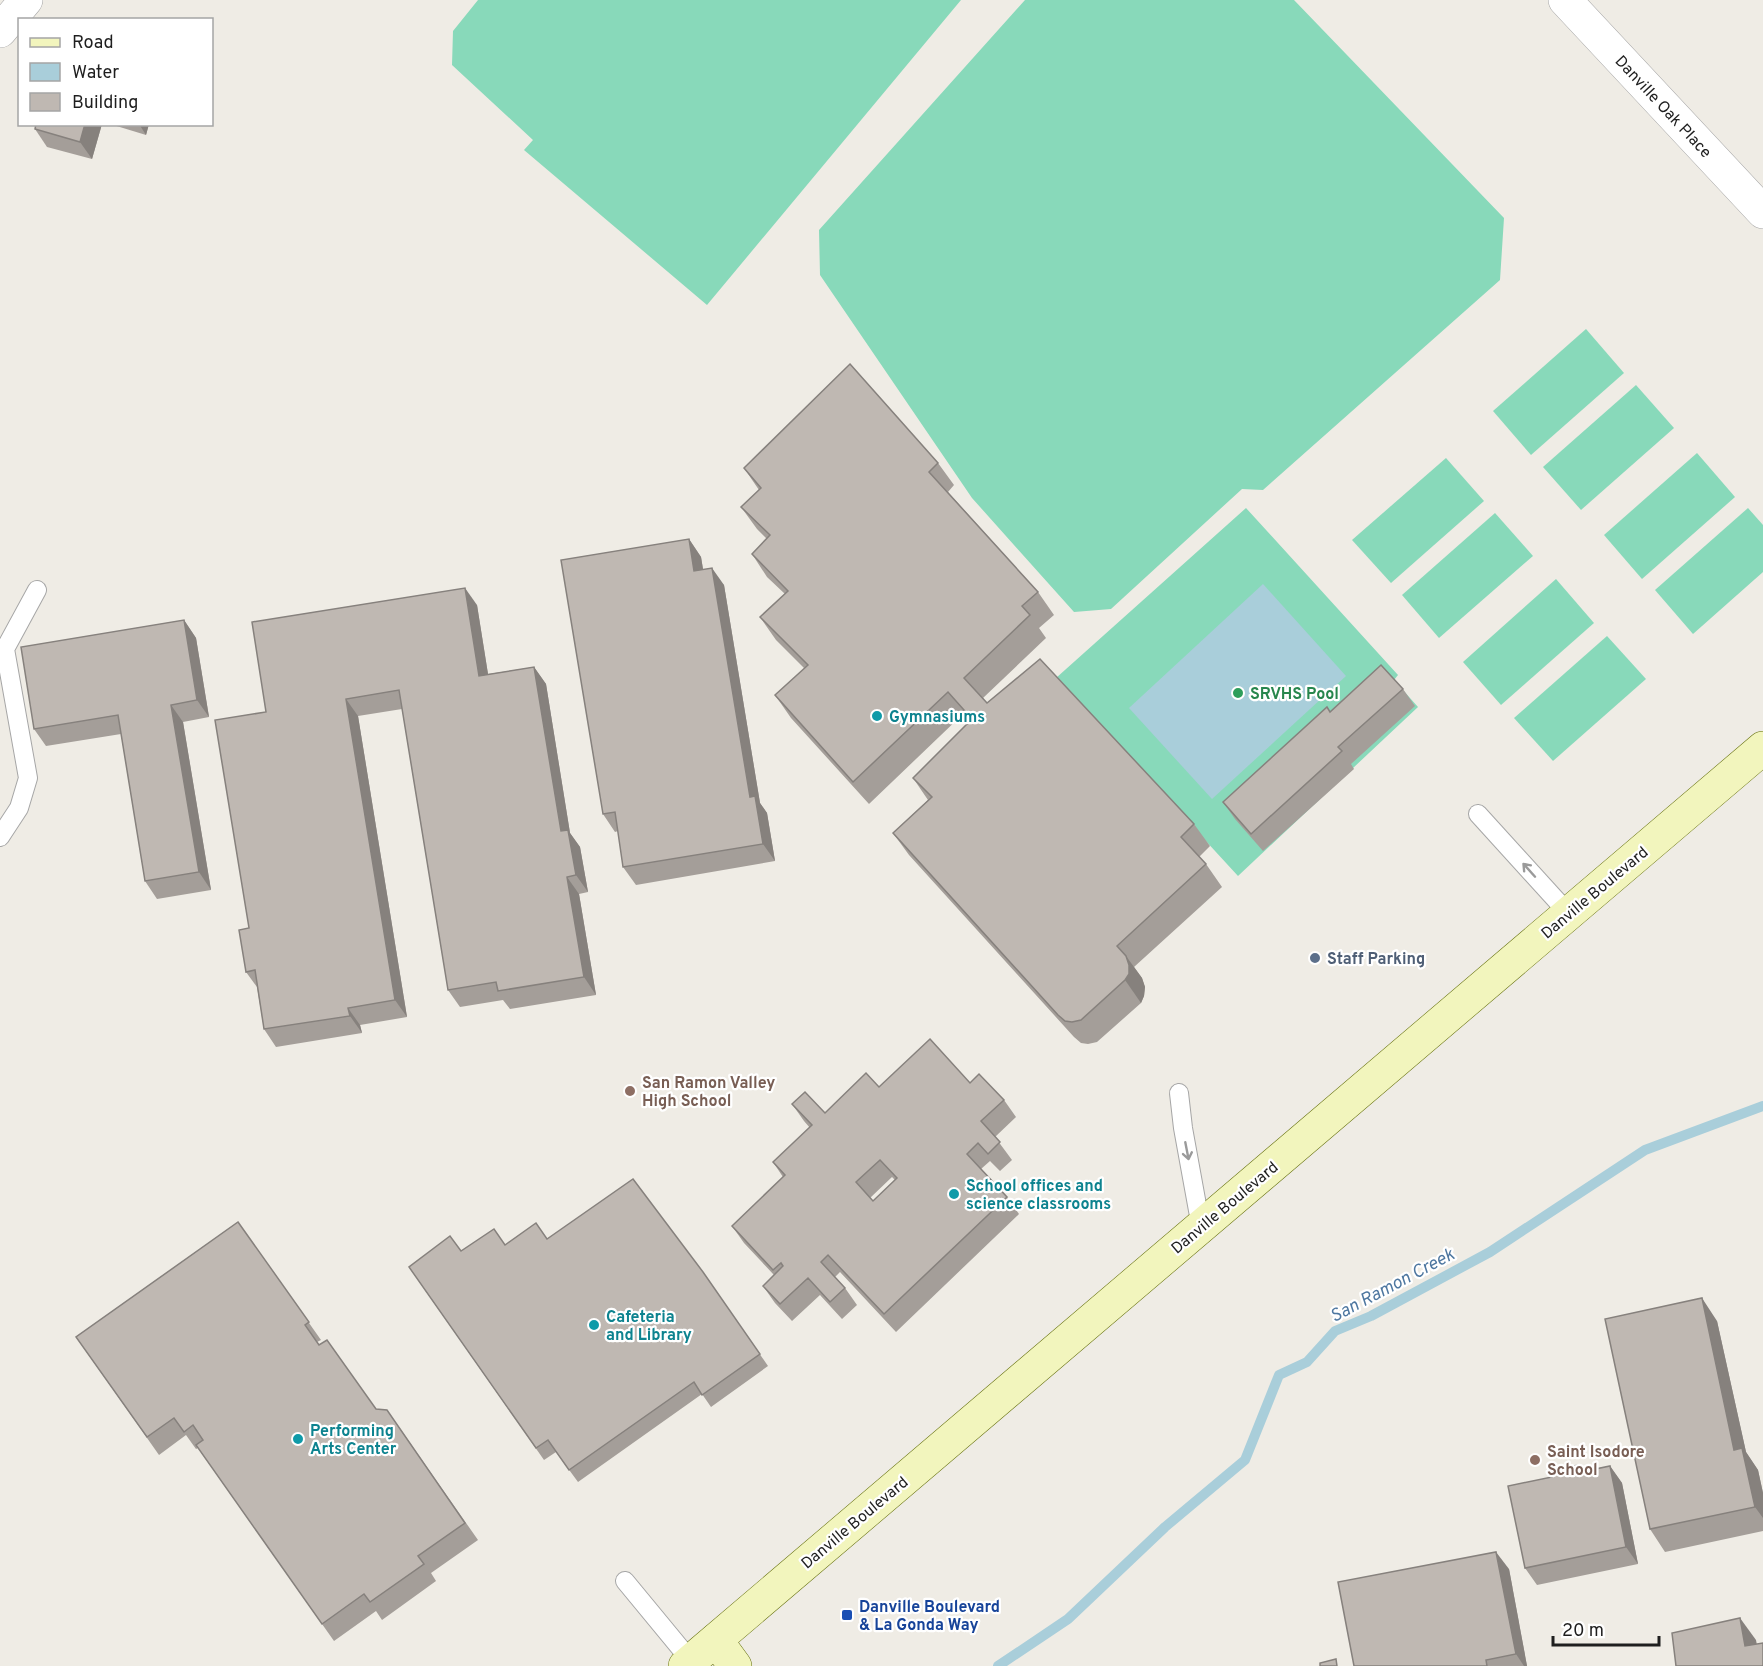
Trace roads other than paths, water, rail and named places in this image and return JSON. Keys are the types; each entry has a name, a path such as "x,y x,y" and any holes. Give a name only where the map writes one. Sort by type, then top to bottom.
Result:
{"main road":[{"name":"Danville Boulevard","path":"688,1663 1763,748"},
{"path":"716,1640 735,1666"}],"street":[{"path":"0,31 26,0"},
{"name":"Danville Oak Place","path":"1565,0 1763,212"}],"lane":[{"path":"0,837 19,808 28,778 5,649 37,590"},
{"path":"1478,814 1568,914"},
{"path":"1179,1093 1201,1227"},
{"path":"625,1581 688,1663"}],"water":[{"path":"1263,584 1346,676 1212,799 1129,708"}],"waterway":[{"name":"San Ramon Creek","path":"998,1666 1068,1619 1165,1527 1245,1460 1279,1375 1307,1362 1335,1331 1371,1316 1490,1252 1645,1150 1763,1106"}],"place":[{"name":"SRVHS Pool","path":"1238,693"},
{"name":"Gymnasiums","path":"877,716"},
{"name":"Staff Parking","path":"1315,958"},
{"name":"San Ramon Valley High School","path":"630,1091"},
{"name":"School offices and science classrooms","path":"954,1194"},
{"name":"Cafeteria and Library","path":"594,1325"},
{"name":"Performing Arts Center","path":"298,1439"},
{"name":"Saint Isodore School","path":"1535,1460"},
{"name":"Danville Boulevard & La Gonda Way","path":"847,1615"}]}
